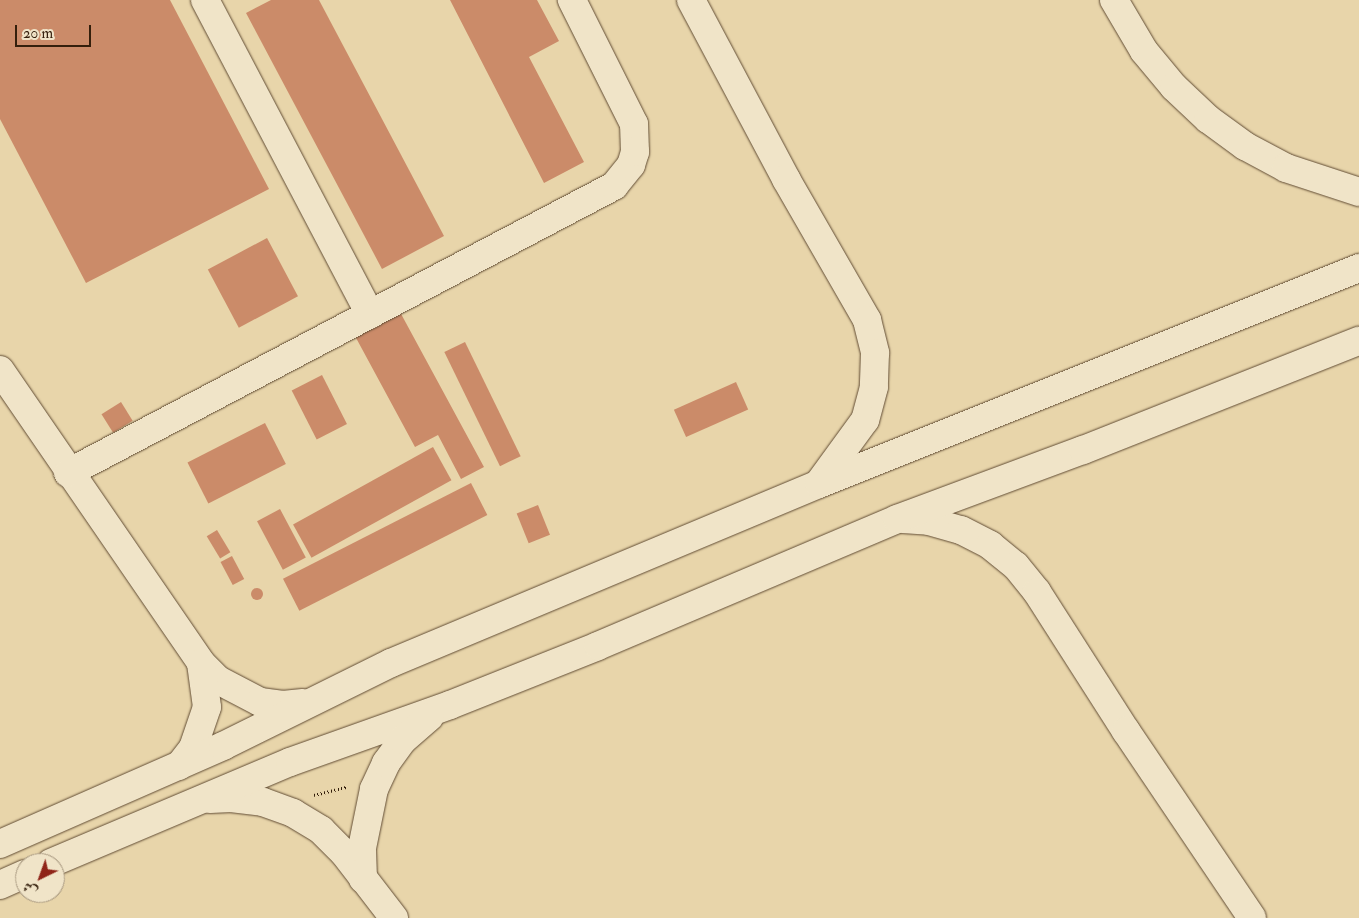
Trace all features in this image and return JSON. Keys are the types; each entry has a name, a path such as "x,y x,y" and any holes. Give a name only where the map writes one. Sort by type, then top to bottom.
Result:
{"street":[{"path":"205,0 370,314"},
{"path":"68,473 602,193 624,176 635,152 634,124 572,0"},
{"path":"691,0 786,179 867,320 876,353 874,387 865,420 819,484"},
{"path":"1114,0 1144,51 1174,87 1208,119 1245,146 1286,168 1359,192"},
{"path":"0,844 179,766 307,702 391,663 819,484 1359,268"},
{"path":"65,857 290,762 450,705 896,519 1083,450 1359,341"},
{"path":"0,370 68,473 201,663 218,680 260,702 283,705 307,702"},
{"path":"896,519 930,521 961,530 990,545 1016,566 1037,592 1126,731 1252,918"},
{"path":"179,766 193,748 206,714 207,685 201,663"},
{"path":"363,879 362,848 374,790 386,763 403,740 425,720 450,705"},
{"path":"199,800 231,798 255,801 293,813 321,830 394,918"},
{"path":"0,885 15,878"}],"path":[{"path":"293,813 301,798 353,786 374,790"}],"building":[{"path":"0,0 170,0 269,189 86,283 0,119"},
{"path":"271,0 319,0 444,236 382,269 246,13"},
{"path":"450,0 537,0 559,41 529,57 584,162 544,183"},
{"path":"267,238 298,296 239,328 208,269"},
{"path":"400,312 484,467 461,479 438,435 415,447 355,336"},
{"path":"465,342 521,456 500,466 444,352"},
{"path":"322,375 347,424 317,439 292,390"},
{"path":"736,382 748,409 686,437 674,410"},
{"path":"121,402 133,421 113,433 101,414"},
{"path":"265,423 286,464 208,503 187,462"},
{"path":"433,447 451,480 311,558 293,525"},
{"path":"471,483 487,515 299,611 283,579"},
{"path":"538,505 550,535 529,543 517,514"},
{"path":"280,509 306,558 283,570 257,521"},
{"path":"217,530 230,552 220,558 207,536"},
{"path":"232,556 244,579 233,585 221,562"},
{"path":"257,588 263,594 257,600 251,594"}]}
